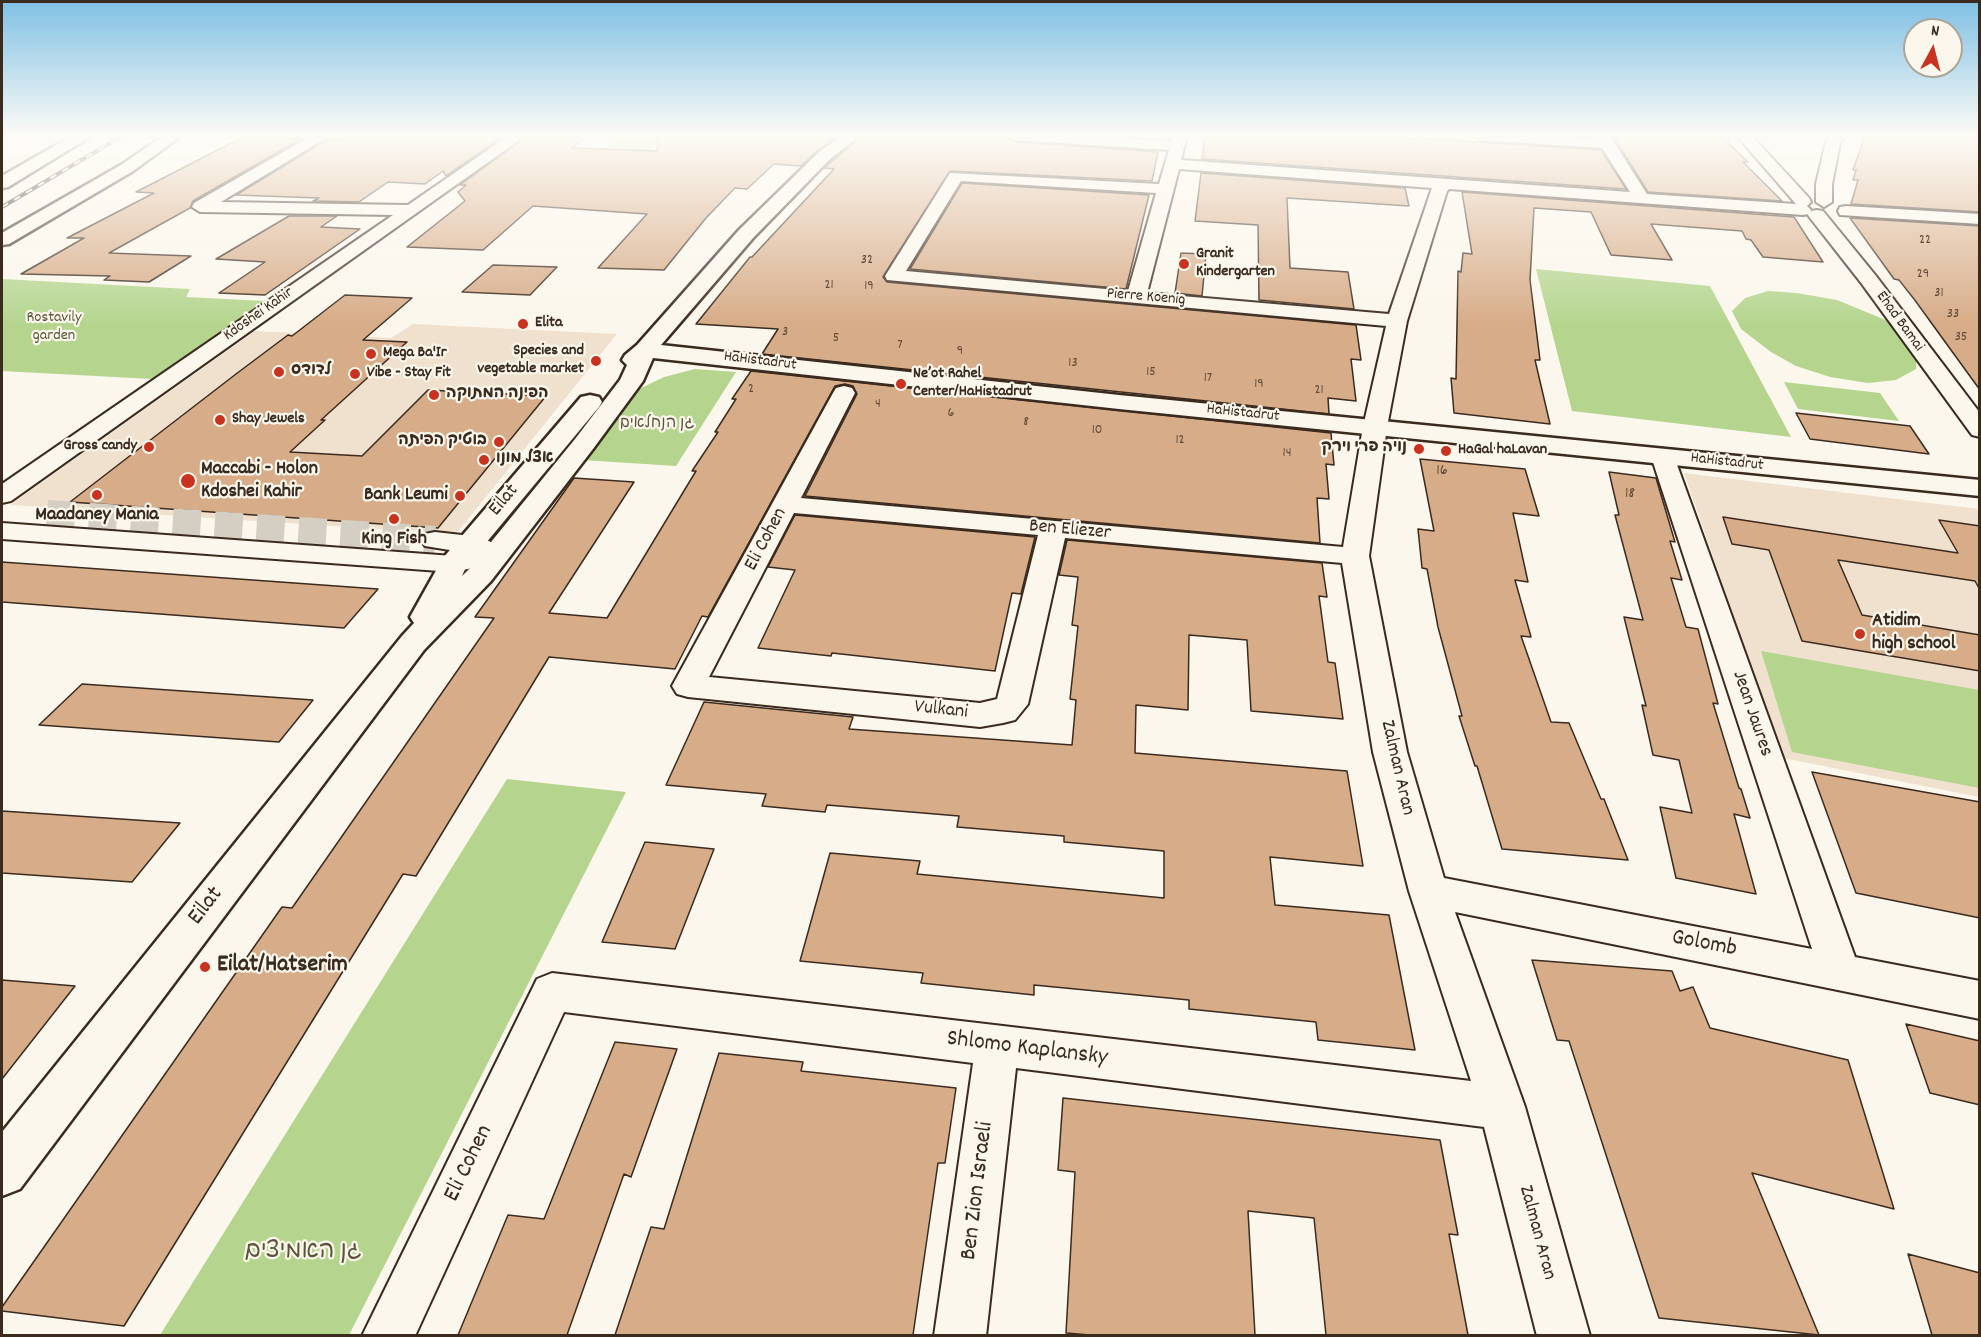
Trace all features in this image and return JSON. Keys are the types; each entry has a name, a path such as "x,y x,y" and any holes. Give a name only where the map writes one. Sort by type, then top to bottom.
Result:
{"main road":[{"path":"2,240 74,198"},
{"name":"Eilat","path":"413,643 461,553 609,379 645,350 746,234 782,198"},
{"name":"Eilat","path":"2,1171 413,643 480,575 496,555 631,381 645,350"},
{"name":"HaHistadrut","path":"645,350 709,355 854,374 1980,488"},
{"path":"631,381 680,362 709,355"},
{"name":"HaHistadrut","path":"1841,475 1980,498"}],"street":[{"path":"215,198 200,207 411,210"},
{"name":"Kdoshei Kahir","path":"2,495 428,198"},
{"name":"Pierre Koenig","path":"942,198 894,276 1397,321"},
{"path":"1136,297 1162,198"},
{"name":"Zalman Aran","path":"1436,198 1397,321 1375,427 1355,556 1390,752 1428,891 1502,1107 1564,1335"},
{"path":"1649,198 1980,219"},
{"name":"Ehad Bamai","path":"1804,198 1869,280 1980,430"},
{"path":"1812,207 1816,198"},
{"name":"Eli Cohen","path":"688,686 844,393"},
{"name":"Jean Jaures","path":"1663,456 1840,972"},
{"name":"Ben Eliezer","path":"786,504 1355,556"},
{"path":"2,511 46,514"},
{"name":"Vulkani","path":"688,686 980,715 1002,712 1012,704 1053,529"},
{"path":"2,531 496,555"},
{"path":"435,540 461,553"},
{"name":"Golomb","path":"1428,891 1980,1000"},
{"name":"Eli Cohen","path":"388,1335 552,992"},
{"name":"Shlomo Kaplansky","path":"552,992 1502,1107"},
{"name":"Ben Zion Israeli","path":"960,1335 997,1047"}],"shaded area":[{"path":"413,324 617,334 456,534 10,505 255,331 391,338"},
{"name":"Atidim high school","path":"1684,473 1979,509 1979,797 1783,758"}],"green space":[{"path":"547,198 598,198 592,204 543,202"},
{"path":"1536,269 1710,286 1791,437 1572,411"},
{"name":"Rostavily garden","path":"2,279 190,289 186,297 266,301 152,379 2,371"},
{"path":"1768,291 1837,300 1888,321 1907,334 1917,355 1916,369 1896,380 1868,383 1830,377 1796,366 1771,352 1741,329 1732,311 1745,298"},
{"name":"גן הנחלאים","path":"695,369 736,372 676,466 582,460 633,392 664,377"},
{"path":"1784,382 1880,393 1899,421 1798,409"},
{"path":"1761,651 1979,690 1979,788 1792,752"},
{"name":"גן האמיצים","path":"507,779 626,792 349,1335 160,1335"}],"building":[{"path":"144,198 198,198 193,201 190,208 109,253 191,256 149,282 104,280 110,276 21,274 84,238 67,238"},
{"path":"318,198 364,198 359,202 313,201"},
{"path":"463,198 725,198 664,270 598,268 647,214 533,206 483,250 407,247 465,201"},
{"path":"807,198 933,198 883,277 887,282 1356,325 1361,360 1351,359 1356,401 1328,398 1329,414 762,354 778,329 696,324 752,257"},
{"path":"953,198 1148,198 1126,289 910,269"},
{"path":"1198,198 1287,198 1290,268 1348,272 1354,309 1259,300 1258,225 1195,221"},
{"path":"1293,198 1407,198 1409,206"},
{"path":"1463,198 1547,198 1794,217 1823,262 1763,257 1751,240 1746,239 1742,231 1651,224 1672,260 1611,255 1591,212 1534,208 1530,280 1540,360 1535,360 1550,424 1454,413 1451,378 1456,379 1458,271 1461,272 1463,253 1472,254"},
{"path":"1743,198 1779,198 1782,201"},
{"path":"1853,198 1980,198 1980,212 1851,204"},
{"path":"289,216 337,216 321,227 360,229 265,295 219,293 265,262 216,259"},
{"path":"1850,218 1980,226 1980,390 1914,299 1899,280 1894,279"},
{"path":"1181,253 1206,254 1202,296 1175,293"},
{"path":"493,265 557,267 530,295 462,292"},
{"path":"345,295 412,298 363,340 407,342 321,420 325,420 290,452 362,456 428,390 546,396 438,528 70,502 236,374 288,335 292,336"},
{"path":"751,371 1331,433 1334,465 1326,464 1329,499 1317,498 1320,543 805,496 857,394 853,386 845,384 835,386 708,617 702,616 675,669 549,657 416,876 403,874 124,1326 2,1311 2,1307 282,907 292,908 494,618 475,617 574,478 634,482 549,613 607,618 696,471 692,471 718,432 715,432 736,399 732,399"},
{"path":"1796,413 1910,426 1929,454 1810,439"},
{"path":"1420,459 1525,469 1539,516 1513,513 1528,582 1515,580 1531,637 1521,636 1551,722 1569,723 1601,799 1604,799 1628,860 1502,849 1459,716 1462,716 1438,627 1427,569 1422,568 1418,529 1434,531"},
{"path":"1609,472 1656,478 1675,542 1670,541 1682,580 1671,578 1686,627 1698,629 1718,704 1713,703 1750,818 1734,814 1756,894 1676,878 1660,807 1692,813 1679,760 1653,755 1642,705 1646,706 1624,617 1643,620 1615,515 1619,515"},
{"path":"795,515 1035,537 1021,594 1012,593 995,671 832,653 831,656 758,648 795,570 768,567"},
{"path":"1723,517 1958,553 1939,520 1980,526 1980,590 1975,581 1838,560 1862,615 1980,635 1980,671 1802,641 1769,550 1732,544"},
{"path":"1067,540 1322,563 1327,597 1319,596 1328,662 1335,663 1343,719 1251,711 1247,640 1189,635 1188,710 1136,705 1135,753 1347,771 1363,866 1270,857 1275,905 1389,915 1415,1050 1318,1040 1316,1022 1189,1009 1189,1000 1034,985 1034,995 921,983 923,973 800,961 830,853 920,861 917,874 1164,898 1164,851 1064,842 1064,836 957,827 959,816 827,805 825,812 762,806 766,794 666,785 704,702 853,717 849,729 1072,745 1076,700 1070,699 1078,626 1072,625 1078,577 1059,575"},
{"path":"2,562 378,589 344,628 2,602"},
{"path":"82,684 313,700 279,742 39,725"},
{"path":"1812,772 1980,802 1980,918 1856,893"},
{"path":"2,811 180,823 132,882 2,873"},
{"path":"645,842 714,849 675,949 602,942"},
{"path":"1532,960 1672,971 1680,991 1693,987 1710,1028 1848,1060 1894,1209 1752,1173 1819,1335 1659,1318 1569,1041 1557,1040"},
{"path":"2,980 75,986 2,1079"},
{"path":"1906,1024 1980,1041 1980,1105 1930,1093"},
{"path":"615,1042 677,1049 631,1177 624,1174 567,1335 458,1335 508,1215 544,1219"},
{"path":"719,1053 803,1062 801,1071 956,1088 945,1163 938,1163 913,1335 615,1335 651,1227 664,1229"},
{"path":"1063,1098 1440,1140 1458,1235 1449,1234 1468,1335 1326,1335 1314,1218 1248,1211 1255,1335 1066,1333 1075,1172 1058,1170"},
{"path":"1908,1254 1980,1273 1980,1335 1932,1335"}],"tunnel":[{"path":"47,514 435,540"}],"railway":[{"path":"2,207 17,198"}],"place":[{"name":"Granit Kindergarten","path":"1184,264"},
{"name":"Elita","path":"523,324"},
{"name":"Mega Ba'Ir","path":"371,354"},
{"name":"Species and vegetable market","path":"596,361"},
{"name":"לדודס","path":"279,372"},
{"name":"Vibe - Stay Fit","path":"355,374"},
{"name":"Ne’ot Rahel Center/HaHistadrut","path":"901,384"},
{"name":"הפינה המתוקה","path":"434,395"},
{"name":"Shay Jewels","path":"220,420"},
{"name":"בוטיק הפיתה","path":"499,442"},
{"name":"Gross candy","path":"149,447"},
{"name":"נויה פרי וירק","path":"1419,449"},
{"name":"HaGal haLavan","path":"1446,451"},
{"name":"אצל מונו","path":"484,460"},
{"name":"Maccabi - Holon Kdoshei Kahir","path":"188,481"},
{"name":"Maadaney Mania","path":"97,495"},
{"name":"Bank Leumi","path":"460,496"},
{"name":"King Fish","path":"394,519"},
{"name":"Atidim high school","path":"1860,634"},
{"name":"Eilat/Hatserim","path":"205,967"}]}
